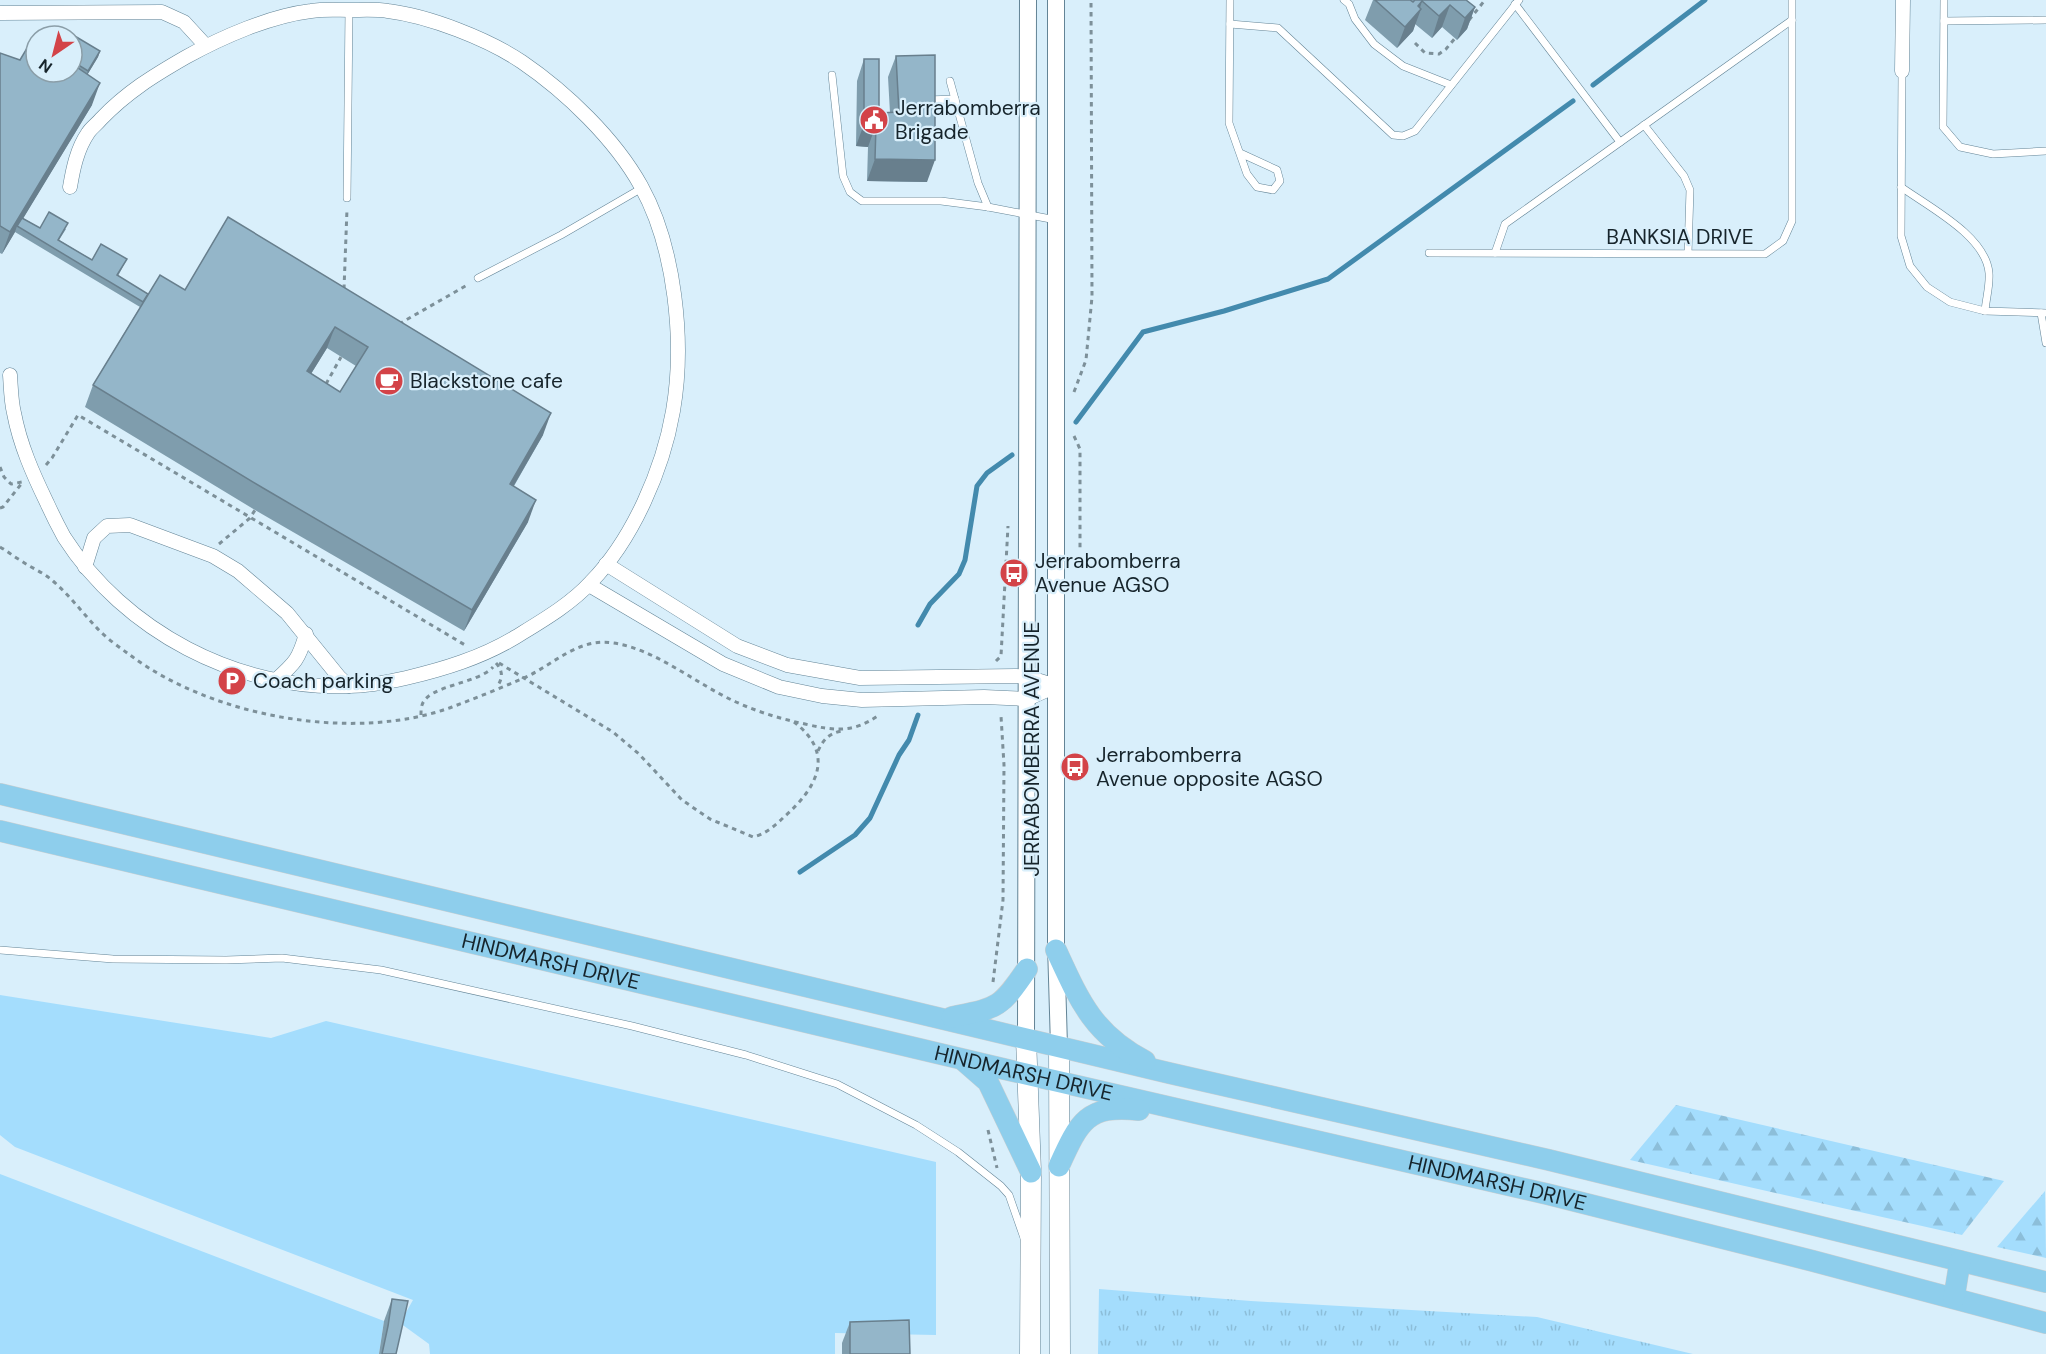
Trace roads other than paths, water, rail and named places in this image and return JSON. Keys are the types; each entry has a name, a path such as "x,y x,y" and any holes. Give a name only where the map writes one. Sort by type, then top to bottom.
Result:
{"main road":[{"name":"HINDMARSH DRIVE","path":"0,794 1169,1073 1549,1160 2046,1282"},
{"name":"HINDMARSH DRIVE","path":"0,831 1027,1074 1546,1194 2046,1323"},
{"path":"1056,950 1080,1001 1094,1021 1120,1045 1169,1073"},
{"path":"945,1018 994,1007 1013,989 1027,969"},
{"name":"JERRABOMBERRA AVENUE","path":"1026,1038 1030,1172 1030,1354"},
{"name":"JERRABOMBERRA AVENUE","path":"1059,1046 1060,1354"},
{"path":"960,1058 988,1082 1030,1172"},
{"path":"1059,1166 1078,1128 1092,1115 1107,1109 1127,1109 1241,1123"},
{"path":"1954,1298 1960,1260"}],"street":[{"name":"JERRABOMBERRA AVENUE","path":"1026,1038 1028,0"},
{"name":"JERRABOMBERRA AVENUE","path":"1056,0 1056,950 1059,1046"},
{"path":"1902,71 1903,0"},
{"path":"10,375 14,412 27,460 62,534 85,567 108,592 129,610 180,644 220,664 276,680 349,687 419,675 483,655 535,626 589,585 629,529 654,478 674,409 677,323 672,278 662,239 642,188 594,124 559,91 520,61 478,38 435,22 387,11 312,10 274,19 206,46 158,73 124,96 87,134 73,165 70,187"},
{"path":"0,12 162,12 184,22 206,46"},
{"path":"85,567 94,538 106,526 130,525 213,556 257,586 287,613 349,687"},
{"path":"606,564 737,646 787,665 860,678 1027,677 1056,686"},
{"path":"589,585 723,664 779,687 822,696 862,700 984,697 1027,699 1056,686"},
{"path":"276,680 297,659 306,634"},
{"path":"1027,636 1056,636"}],"lane":[{"path":"1230,0 1229,123 1247,174 1257,187 1273,190 1280,181 1277,171 1240,153"},
{"path":"1344,0 1349,4 1355,19 1374,44 1403,66 1451,85"},
{"name":"BANKSIA DRIVE","path":"1430,253 1765,254 1783,241 1792,221 1792,0"},
{"path":"1944,0 1943,127 1960,147 1993,154 2046,152"},
{"path":"1230,24 1278,28 1393,135 1403,136 1415,131 1517,2 1620,142"},
{"path":"347,198 349,10"},
{"path":"1495,253 1505,224 1792,20"},
{"path":"1944,21 2046,20"},
{"path":"1902,71 1900,236 1910,266 1927,287 1950,302 1985,311 2043,313 2046,343"},
{"path":"832,75 843,176 850,192 862,201 941,201 1056,220"},
{"path":"950,81 978,183 988,207"},
{"path":"927,100 955,99"},
{"path":"1644,126 1684,176 1690,190 1688,253"},
{"path":"1901,186 1969,235 1982,249 1989,273 1985,311"},
{"path":"478,278 561,236 642,188"},
{"path":"0,950 113,959 282,958 370,968 633,1026 746,1055 837,1084 916,1125 958,1152 1009,1195 1030,1257"}],"waterway":[{"path":"1593,85 1705,0"},
{"path":"1076,422 1143,332 1224,311 1328,279 1573,101"},
{"path":"918,625 930,604 959,574 965,560 977,486 987,473 1012,455"},
{"path":"800,872 855,835 870,818 899,755 909,740 918,715"}],"place":[{"name":"Jerrabomberra Brigade","path":"874,120"},
{"name":"Blackstone cafe","path":"389,381"},
{"name":"Jerrabomberra Avenue AGSO","path":"1014,573"},
{"name":"Coach parking","path":"232,681"},
{"name":"Jerrabomberra Avenue opposite AGSO","path":"1075,767"}]}
